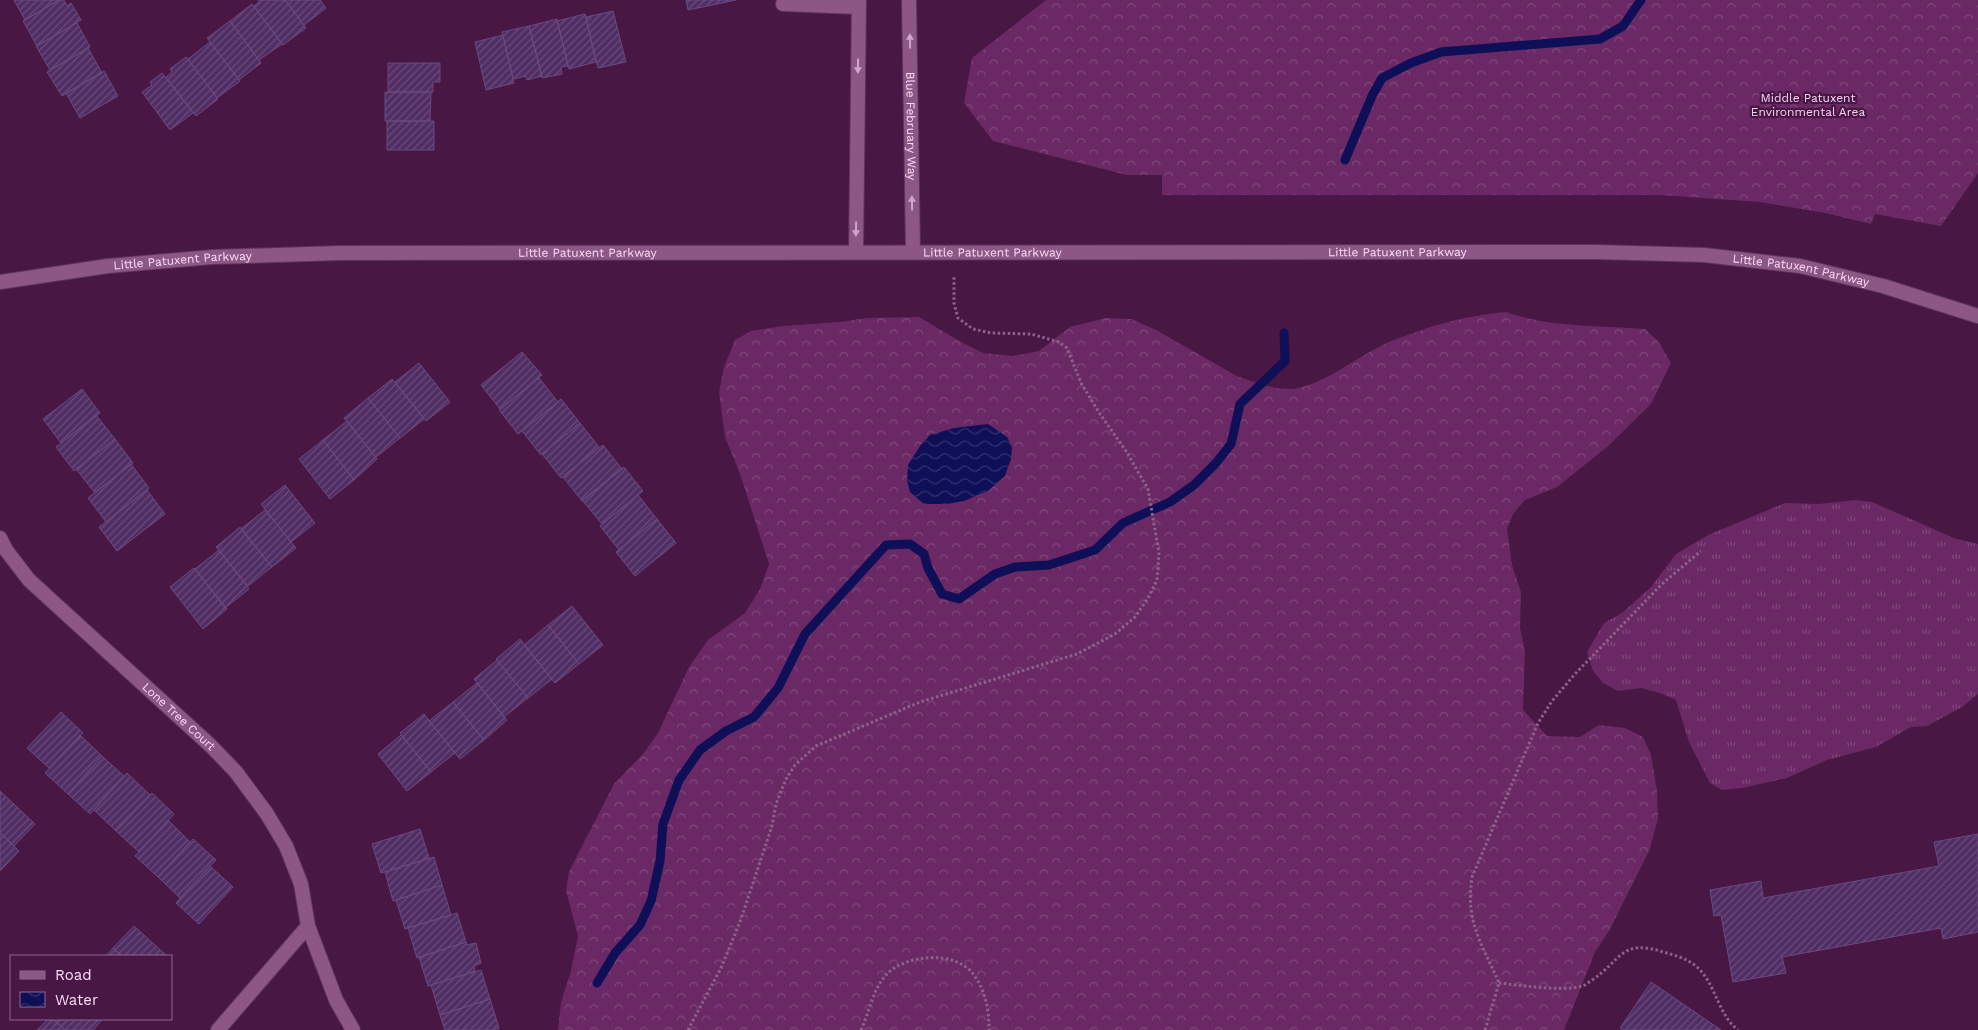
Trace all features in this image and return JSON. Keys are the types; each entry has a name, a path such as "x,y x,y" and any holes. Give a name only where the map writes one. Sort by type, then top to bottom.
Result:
{"street":[{"name":"Blue February Way","path":"909,0 913,252"},
{"path":"783,4 858,3 856,251"},
{"name":"Little Patuxent Parkway","path":"0,282 108,266 212,257 340,253 856,251 1596,252 1704,255 1800,266 1883,286 1978,316"},
{"name":"Lone Tree Court","path":"0,538 6,550 29,580 182,719 236,772 267,814 286,846 300,884 308,926 336,1000 353,1030"},
{"path":"218,1030 308,926"}],"path":[{"path":"688,1030 721,968 740,922 772,826 776,804 786,779 796,764 816,746 920,702 1077,654 1115,634 1135,617 1157,580 1159,553 1148,489 1126,451 1081,383 1067,348 1059,342 1032,334 991,333 973,328 958,318 954,303 953,252"},
{"path":"1485,1030 1499,984 1476,933 1469,897 1472,877 1538,723 1552,700 1575,674 1662,584 1702,551"},
{"path":"1499,984 1560,988 1583,986 1600,975 1617,956 1630,949 1646,946 1688,960 1698,968 1730,1024 1738,1030"},
{"path":"861,1030 878,988 886,975 900,963 937,957 959,964 973,973 983,991 988,1007 989,1030"}],"green space":[{"name":"Middle Patuxent Environmental Area","path":"1046,0 1978,0 1978,173 1941,226 1875,214 1871,224 1825,213 1760,202 1660,195 1162,195 1162,175 1127,175 993,141 964,103 972,58"},
{"path":"1506,312 1540,321 1645,329 1658,341 1671,363 1651,404 1607,447 1557,487 1525,500 1513,514 1507,529 1512,565 1521,592 1520,628 1525,651 1523,710 1547,736 1580,737 1599,725 1625,728 1643,737 1651,755 1657,791 1658,819 1649,851 1609,931 1595,952 1564,1030 558,1030 561,1002 571,971 578,936 566,891 569,872 614,784 643,754 658,733 689,667 708,640 745,613 760,589 769,564 740,474 725,437 719,392 724,367 735,340 751,331 783,326 867,318 919,317 983,353 1013,356 1039,351 1070,327 1106,318 1131,319 1156,330 1235,375 1260,384 1286,389 1298,388 1325,378 1389,342 1418,331 1446,322"},
{"path":"1856,500 1872,502 1954,538 1978,544 1978,694 1962,707 1927,726 1911,727 1876,747 1827,760 1787,778 1742,788 1722,790 1710,783 1689,742 1676,700 1641,688 1618,691 1603,683 1593,671 1587,652 1604,623 1622,613 1651,587 1676,554 1708,535 1785,503 1818,504"}],"water":[{"path":"988,424 1007,437 1012,447 1011,459 1005,476 988,491 964,501 947,504 924,504 910,492 907,480 908,465 920,446 930,435 954,428"}],"building":[{"path":"14,0 59,0 25,20"},
{"path":"59,0 64,0 67,6 71,3 81,20 37,46 23,21"},
{"path":"258,0 285,0 306,28 283,45 254,6 259,2"},
{"path":"285,0 320,0 326,8 304,25"},
{"path":"686,0 736,0 688,10"},
{"path":"252,4 282,44 259,60 230,21"},
{"path":"613,11 626,62 598,68 586,17"},
{"path":"585,14 596,62 569,69 557,21"},
{"path":"557,19 568,66 561,67 562,74 542,78 529,26"},
{"path":"230,21 261,63 239,80 207,38"},
{"path":"77,23 90,47 50,70 36,46"},
{"path":"529,26 542,76 527,80 526,76 513,79 502,32"},
{"path":"503,35 514,83 486,90 475,42"},
{"path":"210,42 240,81 217,98 188,59"},
{"path":"88,48 102,73 62,96 47,72"},
{"path":"186,57 218,99 196,116 166,77 172,72 170,69"},
{"path":"388,63 440,63 440,82 433,82 433,92 388,92"},
{"path":"104,71 118,96 80,118 66,93"},
{"path":"162,73 193,113 170,130 142,92 152,85 150,82"},
{"path":"385,92 431,92 430,121 385,121"},
{"path":"387,121 434,121 434,150 387,150"},
{"path":"522,352 542,375 500,409 481,385"},
{"path":"419,363 450,402 426,421 395,382"},
{"path":"539,378 558,402 518,434 499,410"},
{"path":"392,379 424,419 400,438 368,398"},
{"path":"82,389 100,413 61,443 43,419"},
{"path":"368,398 400,438 376,457 344,418"},
{"path":"561,399 580,423 541,455 522,431"},
{"path":"96,415 115,439 74,471 56,447"},
{"path":"347,421 377,459 354,480 323,440"},
{"path":"580,423 599,447 561,478 542,454"},
{"path":"115,439 133,463 95,493 76,469"},
{"path":"323,440 354,480 330,499 299,459"},
{"path":"603,445 622,469 582,501 563,477"},
{"path":"131,464 149,488 106,522 88,498"},
{"path":"624,467 643,491 602,524 582,500"},
{"path":"285,485 315,523 291,542 261,504"},
{"path":"147,490 165,514 117,551 99,527"},
{"path":"638,495 657,519 619,550 600,526"},
{"path":"265,510 296,548 272,567 241,529"},
{"path":"657,519 676,543 635,576 616,552"},
{"path":"240,527 272,567 248,586 216,547"},
{"path":"219,550 249,589 225,608 195,569"},
{"path":"194,568 227,609 203,629 170,587"},
{"path":"572,606 603,645 579,664 548,625"},
{"path":"548,625 579,664 555,683 524,645"},
{"path":"520,639 552,679 528,698 496,659"},
{"path":"497,660 528,698 504,717 474,679"},
{"path":"477,683 507,720 484,740 453,702"},
{"path":"453,702 484,740 460,759 429,721"},
{"path":"61,712 83,733 49,768 27,748"},
{"path":"424,714 455,753 431,772 400,733"},
{"path":"80,735 102,756 68,794 45,773"},
{"path":"401,735 431,772 407,791 378,754"},
{"path":"102,756 124,776 90,814 68,794"},
{"path":"127,773 150,795 116,831 94,810"},
{"path":"0,791 35,824 14,846 0,833"},
{"path":"152,793 174,814 139,852 116,831"},
{"path":"168,820 190,842 158,877 135,856"},
{"path":"420,829 429,858 381,873 372,844"},
{"path":"0,833 19,851 0,871"},
{"path":"1978,834 1978,932 1943,939 1941,928 1782,957 1786,973 1733,982 1721,915 1714,916 1710,890 1761,881 1763,898 1939,866 1934,842"},
{"path":"193,839 216,860 180,898 158,877"},
{"path":"434,857 442,885 393,901 385,872"},
{"path":"210,866 233,887 199,924 176,903"},
{"path":"442,885 451,915 405,929 396,900"},
{"path":"457,913 466,942 417,958 408,928"},
{"path":"134,926 166,955 121,955 113,948"},
{"path":"466,942 467,945 476,943 481,963 474,966 475,971 428,986 419,957"},
{"path":"113,948 121,955 107,955"},
{"path":"481,970 490,999 440,1015 431,985"},
{"path":"1651,982 1721,1030 1623,1030 1620,1028"},
{"path":"490,999 499,1028 493,1030 445,1030 440,1015"},
{"path":"47,1020 54,1020 65,1030 37,1030"},
{"path":"54,1020 101,1021 93,1030 65,1030"}],"waterway":[{"path":"1345,160 1372,96 1382,78 1411,63 1441,52 1600,39 1623,26 1641,0"},
{"path":"597,983 615,953 640,925 651,901 660,861 663,824 679,780 700,750 726,731 754,717 778,688 805,634 886,545 910,544 924,554 928,568 942,594 959,599 995,574 1015,567 1049,565 1095,550 1123,523 1170,502 1194,485 1216,463 1231,444 1240,404 1285,361 1284,333"}]}
